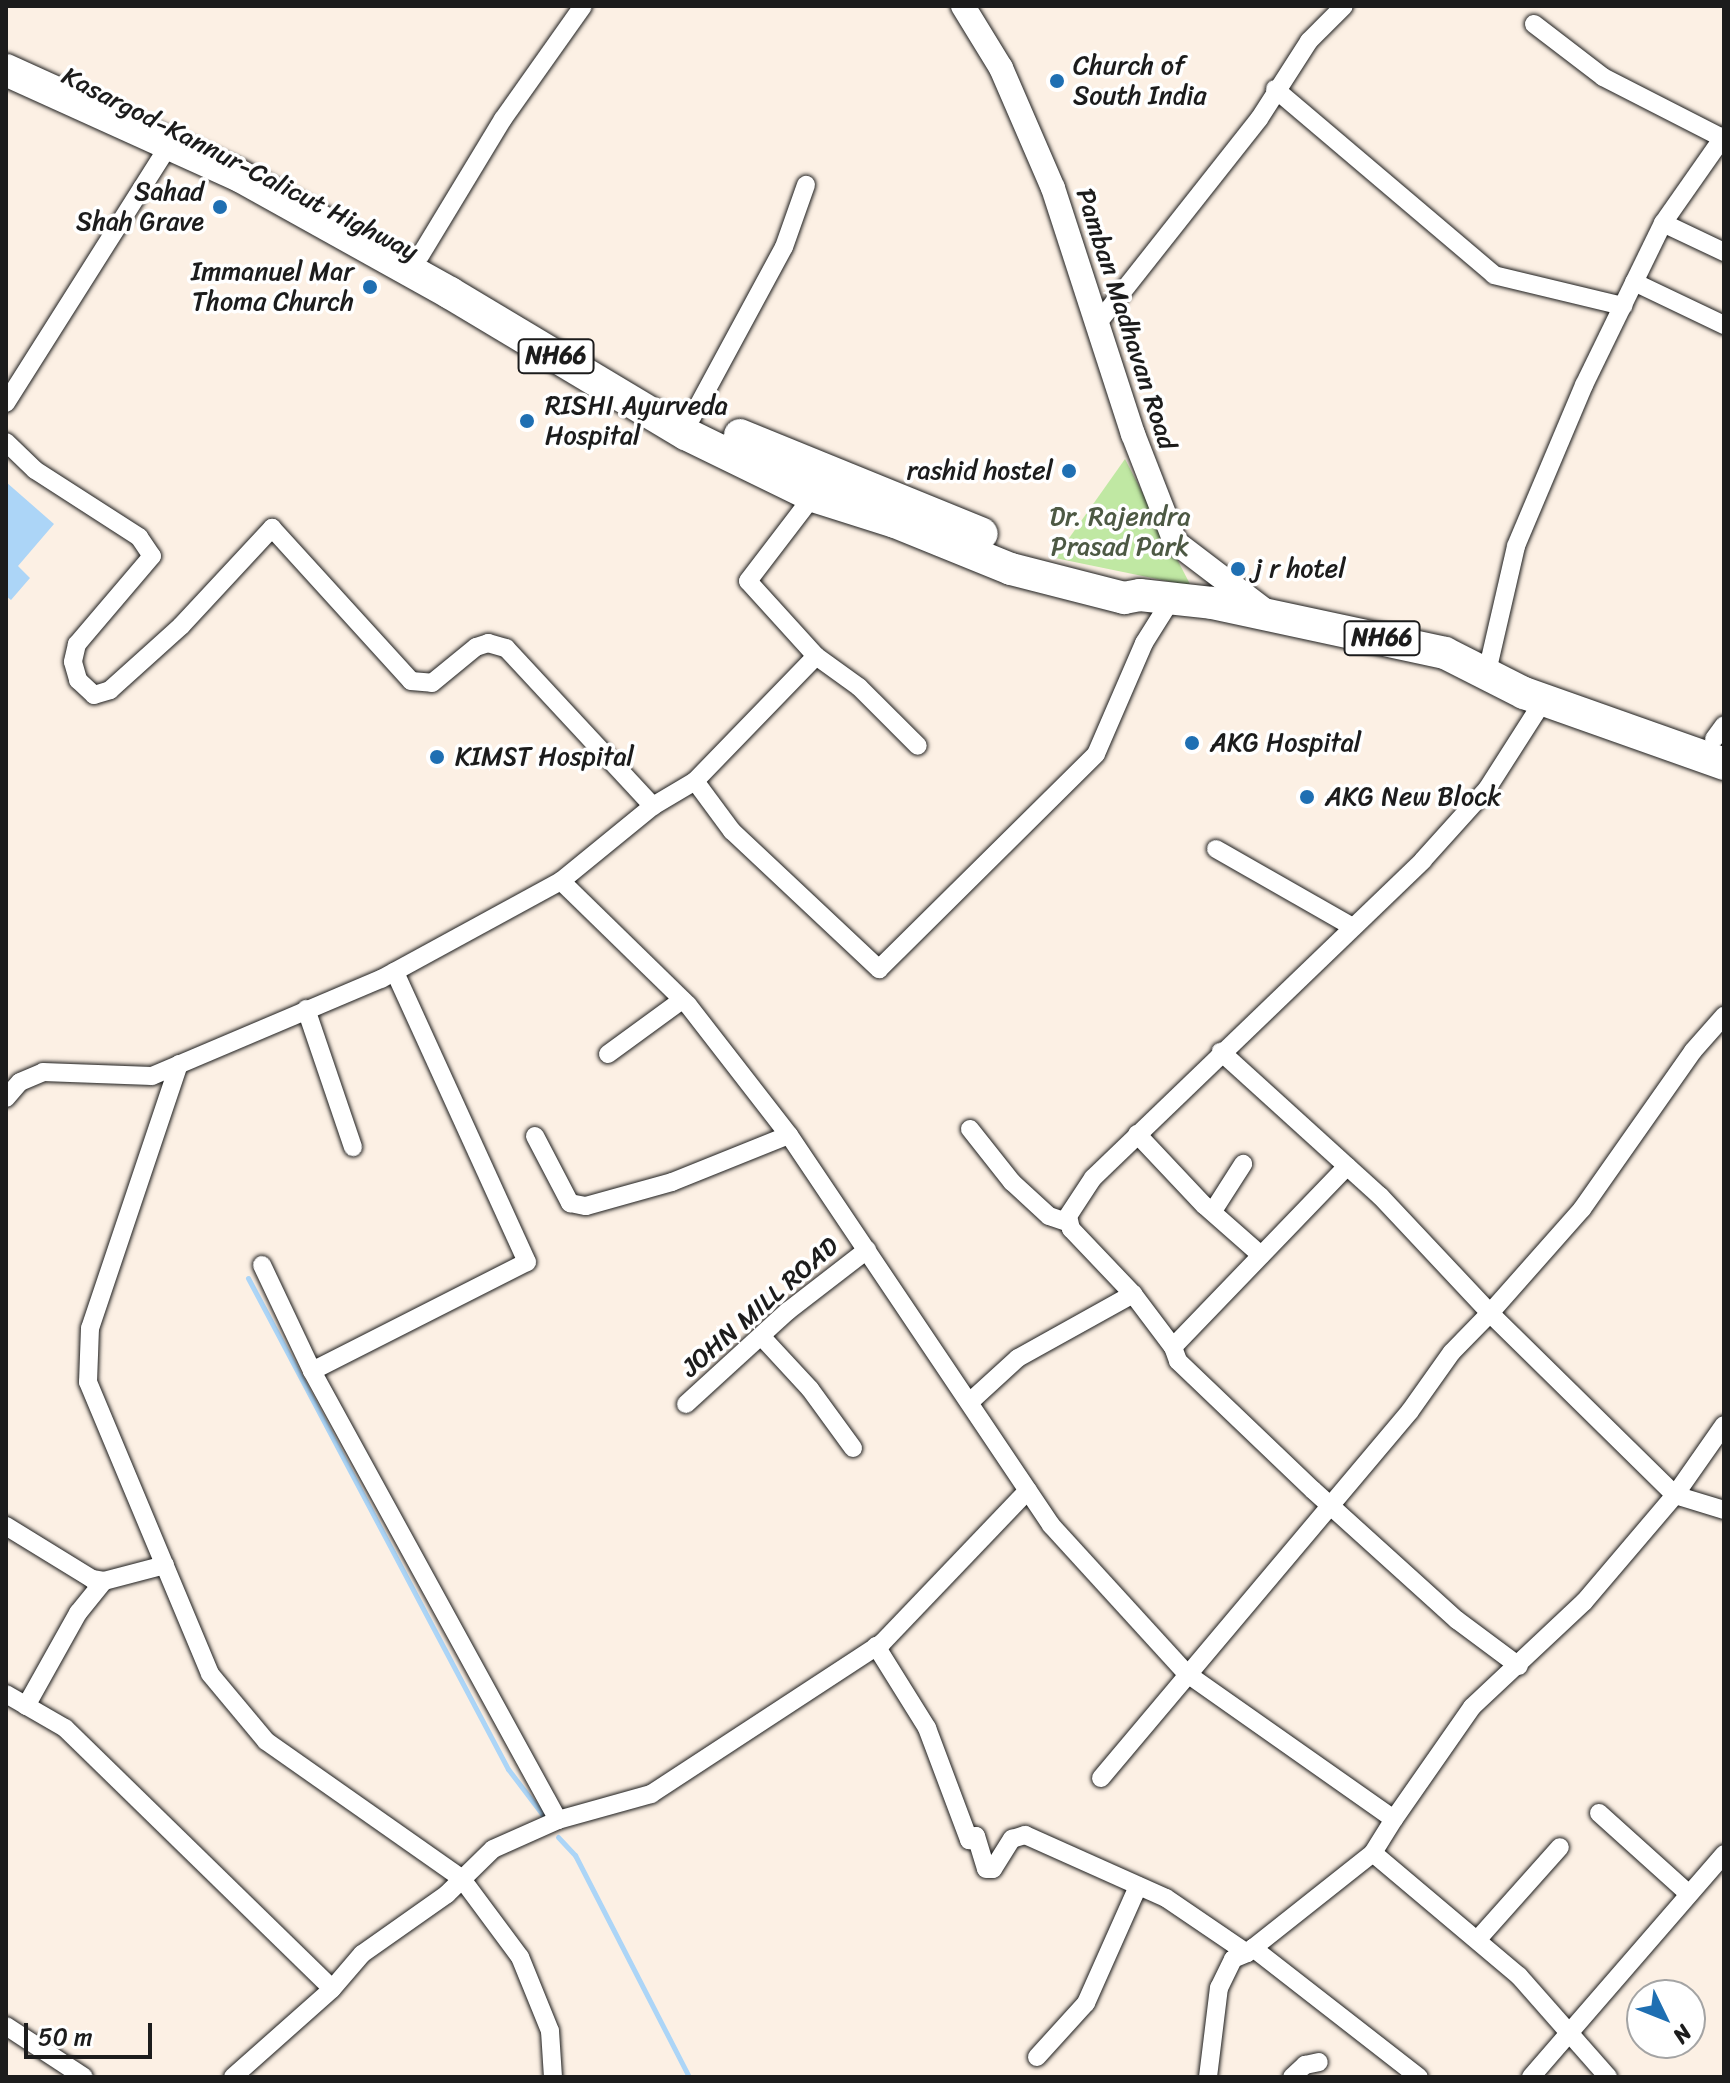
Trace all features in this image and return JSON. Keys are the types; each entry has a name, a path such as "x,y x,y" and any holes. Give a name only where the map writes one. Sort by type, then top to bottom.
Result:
{"highway":[{"name":"Kasargod-Kannur-Calicut Highway","path":"6,47 273,175 420,256 692,417 898,512 1145,594 1445,653 1516,684 1722,742"},
{"name":"Kasargod-Kannur-Calicut Highway","path":"6,70 313,215 686,434 813,496 898,512"}],"main road":[{"name":"Pamban Madhavan Road","path":"963,6 1001,68 1053,188 1097,324 1175,542 1273,617"}],"street":[{"path":"420,256 503,119 583,6"},
{"path":"1097,324 1173,232 1259,119 1275,89 1309,41 1344,6"},
{"path":"1069,1223 1068,1216 1093,1178 1351,926 1423,860 1487,789 1516,684 1516,546 1663,223 1723,137 1603,77 1534,24"},
{"path":"1275,89 1494,275 1623,306"},
{"path":"6,403 169,145"},
{"path":"692,417 784,247 806,185"},
{"path":"1663,223 1724,252"},
{"path":"1634,282 1724,325"},
{"path":"6,442 35,470 139,537 152,556 77,644 73,662 78,680 94,695 110,690 181,626 272,528 404,675 432,683 476,647 488,643 506,648 653,806"},
{"path":"813,496 748,581 816,656 859,687 918,746"},
{"path":"695,781 732,831 879,969 1096,754 1144,643 1145,594"},
{"path":"6,1098 20,1082 43,1072 152,1076 395,972 561,881 653,806 695,781 816,656"},
{"path":"1216,849 1351,926"},
{"path":"561,881 682,1000 789,1135 972,1400 1051,1525 1186,1673 1394,1819"},
{"path":"312,1371 527,1262 395,972"},
{"path":"608,1054 682,1000"},
{"path":"306,1009 353,1147"},
{"path":"1101,1778 1490,1313 1582,1209 1693,1051 1724,1016"},
{"path":"1221,1052 1347,1166 1490,1313 1675,1495 1724,1510"},
{"path":"179,1064 90,1328 88,1382 210,1674 266,1741 462,1879 520,1957 550,2031 553,2077"},
{"path":"970,1129 1012,1182 1049,1216 1069,1223 1133,1294 1173,1347 1178,1361 1329,1505 1457,1620 1519,1666"},
{"path":"1137,1134 1261,1255"},
{"path":"535,1136 570,1203 586,1206 672,1182 789,1135"},
{"path":"1213,1211 1243,1164"},
{"path":"1173,1347 1347,1166"},
{"name":"JOHN MILL ROAD","path":"686,1404 761,1336 867,1250"},
{"path":"262,1265 312,1371 558,1820"},
{"path":"972,1400 1018,1358 1133,1294"},
{"path":"761,1336 810,1389 853,1448"},
{"path":"1208,2077 1219,1988 1233,1959 1250,1951 1373,1853 1472,1707 1584,1602 1675,1495 1724,1425"},
{"path":"233,2077 332,1989 362,1954 462,1879 493,1849 558,1820 651,1794 876,1646 1028,1490"},
{"path":"6,1526 104,1581"},
{"path":"26,1706 78,1613 104,1581 165,1565"},
{"path":"876,1646 932,1737 969,1840 976,1836 986,1869 993,1869 1012,1839 1025,1835 1176,1904 1250,1951 1419,2077"},
{"path":"6,1694 65,1728 332,1989"},
{"path":"1599,1813 1689,1894"},
{"path":"1478,1939 1560,1847"},
{"path":"1373,1853 1478,1939 1571,2030 1608,2077"},
{"path":"1531,2077 1724,1854"},
{"path":"1037,2057 1086,2003 1138,1886"},
{"path":"6,2026 84,2077"},
{"path":"48,2077 60,2061"},
{"path":"1292,2077 1305,2065 1319,2062"}],"green space":[{"name":"Dr. Rajendra Prasad Park","path":"1125,459 1191,586 1055,558"}],"water":[{"path":"6,482 54,524 18,566 30,578 11,600 6,596"}],"waterway":[{"path":"248,1278 508,1769 546,1819"},
{"path":"558,1837 575,1855 689,2077"}],"place":[{"name":"Church of South India","path":"1057,81"},
{"name":"Sahad Shah Grave","path":"220,207"},
{"name":"Immanuel Mar Thoma Church","path":"370,287"},
{"name":"RISHI Ayurveda Hospital","path":"527,421"},
{"name":"rashid hostel","path":"1069,471"},
{"name":"j r hotel","path":"1238,569"},
{"name":"AKG Hospital","path":"1192,743"},
{"name":"KIMST Hospital","path":"437,757"},
{"name":"AKG New Block","path":"1307,797"}]}
